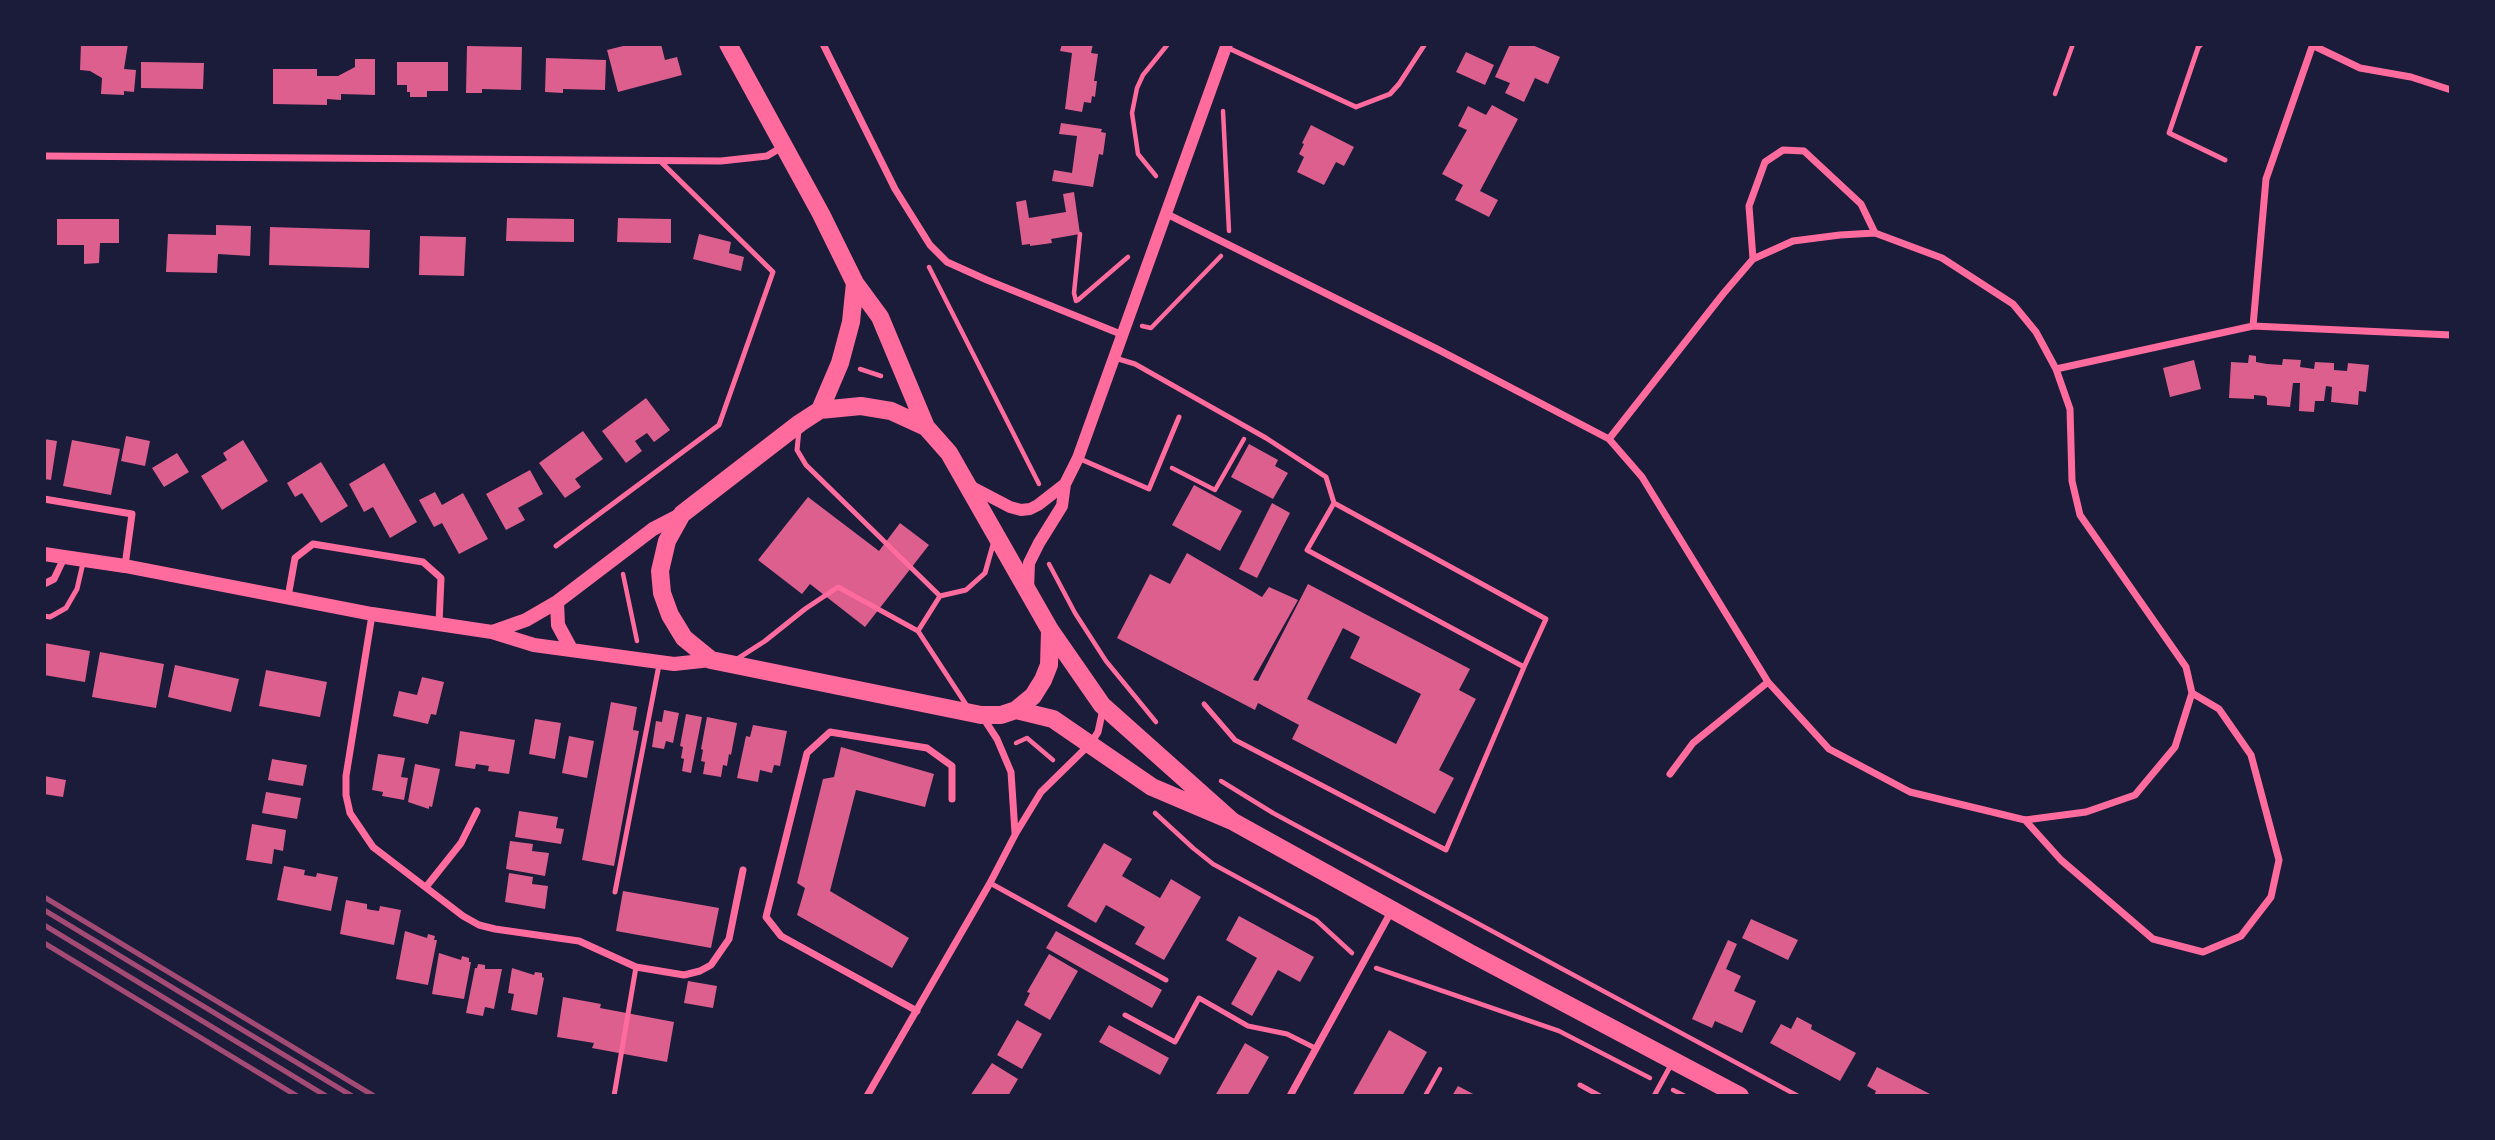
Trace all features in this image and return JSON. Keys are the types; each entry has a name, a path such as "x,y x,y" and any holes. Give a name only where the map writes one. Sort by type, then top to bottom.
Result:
{"main road":[{"path":"728,44 785,146 855,283 880,317 926,427 949,453 1050,630 1102,705 1232,821"},
{"path":"820,410 840,363 851,322 855,283"},
{"path":"492,632 526,620 557,601 653,528 682,514 820,410 861,405 891,411 926,427"},
{"path":"682,514 667,541 660,571 662,593 670,615 684,638 711,660"},
{"path":"44,554 125,566 372,614 492,632 534,645 659,662 711,660 730,663 977,715 1001,715 1016,710 1032,696 1043,681 1051,651 1050,630"},
{"path":"557,601 558,625 571,649"},
{"path":"1016,710 1053,719 1153,787 1232,821 1741,1096"}],"street":[{"path":"822,44 895,189 930,245 947,262 1123,335"},
{"path":"2253,326 2266,179 2312,45 2360,68 2411,77 2451,90"},
{"path":"1028,590 1029,563 1038,543 1062,506 1065,484 1078,458 1115,358 1226,46"},
{"path":"44,156 661,162 747,159 767,156 785,146"},
{"path":"1753,259 1749,205 1765,162 1783,150 1804,151 1861,204 1875,233"},
{"path":"1167,214 1437,349 1609,439 1642,477 1768,682 1829,749 1910,792 2025,820 2086,812 2135,796 2175,747 2192,693 2186,667 2080,515 2072,481 2070,409 2056,369 2036,332 2013,304 1942,258 1875,233 1840,234 1793,242 1753,259 1609,439"},
{"path":"2056,369 2253,326 2451,335"},
{"path":"968,485 1021,510 1038,505 1065,484"},
{"path":"44,499 132,514 125,566"},
{"path":"288,598 295,558 313,544 423,562 441,578 439,623"},
{"path":"44,584 54,579 65,557"},
{"path":"372,614 346,776 350,813 373,848 463,916 479,925 495,929 579,941 636,967 684,975 711,965 729,939 743,870"},
{"path":"1670,774 1693,743 1768,682"},
{"path":"2025,820 2061,860 2153,939 2203,952 2241,936 2271,897 2279,860 2251,755 2219,709 2192,693"},
{"path":"867,1096 1041,792 1091,743 1098,732 1103,717 1102,705"},
{"path":"977,715 997,739 1011,772 1016,833"},
{"path":"917,1011 781,936 766,917 807,753 830,732 927,748 951,766 952,799"},
{"path":"426,887 461,843 477,811"},
{"path":"1290,1096 1392,909"}],"lane":[{"path":"1226,46 1356,107 1391,94 1425,44"},
{"path":"2199,44 2169,133 2225,160"},
{"path":"556,546 719,425 773,272 661,162"},
{"path":"1115,358 1135,365 1249,429 1326,477 1334,503 1546,619 1446,850 1235,740 1204,704"},
{"path":"1078,458 1149,489 1179,417"},
{"path":"800,423 797,450 806,465 940,596"},
{"path":"1334,503 1307,550 1524,667"},
{"path":"918,631 940,596 966,590 985,572 995,537"},
{"path":"44,616 50,617 65,608 77,589 84,560"},
{"path":"730,663 765,642 805,609 838,587 918,631 977,715"},
{"path":"615,892 659,662"},
{"path":"990,883 1166,980"},
{"path":"614,1096 636,967"},
{"path":"1125,1015 1175,1042 1199,998 1248,1026 1287,1034 1315,1048"},
{"path":"1654,1096 1674,1060"},
{"path":"1580,1085 1600,1096"}],"path":[{"path":"1156,176 1138,154 1132,113 1137,88 1143,75 1168,44"},
{"path":"2055,94 2073,44"},
{"path":"1077,302 1074,293 1080,234"},
{"path":"930,245 929,267 1041,486 1031,489"},
{"path":"1071,313 1077,302 1128,257"},
{"path":"860,369 892,380"},
{"path":"1161,462 1215,490 1249,429"},
{"path":"1045,555 1075,613 1106,661 1161,729"},
{"path":"623,573 637,652"},
{"path":"1014,745 1027,738 1057,763"},
{"path":"1217,778 1273,813 1798,1096"},
{"path":"1149,807 1213,864 1316,920 1340,940 1362,965 1399,974 1559,1031 1685,1096"},
{"path":"1425,1096 1440,1069"}],"building":[{"path":"81,44 128,44 124,69 136,70 134,92 124,91 124,95 101,94 102,78 90,71 80,70"},
{"path":"631,44 661,44 665,60 677,57 682,75 618,92 607,50"},
{"path":"1062,44 1093,44 1091,53 1098,54 1094,81 1097,81 1095,97 1092,96 1091,103 1084,102 1082,112 1065,109 1072,53 1060,51"},
{"path":"1510,44 1530,44 1560,57 1548,84 1535,78 1524,102 1505,93 1510,83 1495,77"},
{"path":"467,46 522,47 521,90 482,89 482,93 466,93"},
{"path":"1466,52 1494,65 1485,85 1456,72"},
{"path":"546,58 606,60 605,90 563,89 563,93 545,92"},
{"path":"355,59 375,59 375,95 341,94 341,100 327,99 327,105 273,104 273,69 317,69 317,76 338,76 355,67"},
{"path":"141,62 204,63 203,89 141,88"},
{"path":"397,62 448,62 448,91 427,91 427,97 410,97 407,85 397,85"},
{"path":"1492,105 1518,119 1480,191 1498,200 1489,217 1455,200 1463,185 1442,174 1467,130 1458,126 1468,106 1486,115"},
{"path":"1061,123 1102,129 1101,132 1106,133 1103,155 1099,154 1093,187 1052,181 1054,170 1072,173 1077,136 1059,134"},
{"path":"1311,125 1354,147 1344,166 1336,162 1324,185 1297,172 1304,157 1299,154 1304,144 1302,143"},
{"path":"1074,192 1080,234 1051,239 1052,243 1022,245 1016,202 1026,200 1029,218 1066,212 1063,194"},
{"path":"507,218 574,219 574,242 506,241"},
{"path":"618,218 671,219 671,243 617,242"},
{"path":"57,219 119,219 119,243 100,243 99,263 84,264 84,245 57,245"},
{"path":"216,225 251,226 250,256 218,254 217,273 166,272 168,234 216,235"},
{"path":"270,227 370,230 369,268 269,265"},
{"path":"699,234 731,242 729,253 744,257 741,271 693,259"},
{"path":"420,236 466,237 464,276 419,275"},
{"path":"2249,355 2256,356 2256,362 2267,364 2282,365 2283,359 2301,360 2300,367 2314,369 2315,362 2334,363 2334,370 2347,371 2348,363 2369,365 2366,392 2359,391 2358,405 2331,402 2332,387 2326,386 2324,401 2315,401 2314,412 2299,411 2300,383 2293,383 2290,407 2267,405 2265,396 2254,395 2254,399 2229,398 2231,362 2248,363"},
{"path":"2194,360 2201,389 2170,397 2163,368"},
{"path":"646,398 670,430 654,442 647,433 635,441 642,451 626,463 602,431"},
{"path":"583,431 603,459 575,479 581,487 565,498 539,463"},
{"path":"126,436 150,441 145,466 121,461"},
{"path":"44,439 57,441 51,480 44,479"},
{"path":"72,440 120,449 111,495 63,486"},
{"path":"243,440 268,481 222,510 201,476 227,460 223,453"},
{"path":"1249,444 1278,460 1275,466 1288,473 1273,499 1231,477"},
{"path":"177,453 189,472 164,487 152,468"},
{"path":"321,462 348,506 321,523 302,493 295,497 287,483"},
{"path":"384,463 417,522 390,538 373,507 364,512 349,484"},
{"path":"530,470 543,494 518,508 525,520 506,530 486,494"},
{"path":"1194,485 1242,511 1220,551 1172,525"},
{"path":"435,492 442,505 463,493 488,539 459,554 442,523 434,527 419,500"},
{"path":"808,497 879,551 900,523 929,545 865,627 810,584 802,594 758,560"},
{"path":"1272,503 1290,513 1257,578 1239,569"},
{"path":"1187,553 1262,597 1269,587 1298,600 1253,680 1258,681 1308,584 1470,669 1459,690 1476,699 1439,770 1454,778 1435,814 1292,739 1299,725 1258,703 1255,710 1117,638 1150,574 1170,584","holes":["1343,628 1360,637 1350,658 1421,694 1396,744 1307,699"]},
{"path":"44,643 90,651 85,682 44,675"},
{"path":"100,652 164,664 156,708 92,697"},
{"path":"175,665 239,679 231,712 168,697"},
{"path":"266,670 327,682 320,717 259,706"},
{"path":"422,677 444,682 436,715 431,714 428,724 393,716 399,691 417,695"},
{"path":"611,702 637,707 633,730 639,731 614,866 582,860"},
{"path":"664,710 679,713 673,743 666,741 664,749 652,747 656,721 662,722"},
{"path":"686,714 702,717 691,773 682,771 684,759 681,758 683,747 680,746"},
{"path":"707,717 737,723 731,755 729,754 727,766 723,765 721,777 703,774 705,762 701,761 701,749"},
{"path":"535,719 561,723 555,759 529,754"},
{"path":"753,725 787,731 780,766 774,765 772,773 760,770 758,782 737,778 746,736 750,737"},
{"path":"460,731 515,740 509,774 488,771 489,766 476,764 475,769 455,766"},
{"path":"569,736 594,741 587,778 562,773"},
{"path":"841,747 934,774 925,807 856,790 830,891 909,938 892,968 797,915 805,888 797,883 823,779 834,777"},
{"path":"378,754 405,758 401,777 408,778 404,800 382,796 383,792 372,790"},
{"path":"272,759 307,765 303,786 268,780"},
{"path":"415,764 440,769 432,807 429,806 429,809 408,802"},
{"path":"44,776 66,780 63,797 44,794"},
{"path":"266,792 301,798 297,819 262,813"},
{"path":"519,811 558,817 556,828 564,829 561,844 515,837"},
{"path":"252,824 286,830 283,851 274,849 272,864 246,860"},
{"path":"510,841 533,844 532,851 549,853 545,876 506,869"},
{"path":"1104,843 1132,859 1122,876 1160,898 1171,879 1201,897 1164,960 1135,944 1145,927 1106,905 1096,923 1067,906"},
{"path":"284,866 305,870 304,875 316,877 317,873 338,877 331,911 277,900"},
{"path":"509,873 533,877 532,884 548,886 545,909 505,902"},
{"path":"623,891 719,908 711,948 616,931"},
{"path":"346,900 367,904 367,909 372,910 379,911 380,906 401,910 394,945 340,934"},
{"path":"1239,916 1314,957 1300,982 1278,970 1252,1016 1231,1004 1257,958 1226,940"},
{"path":"1751,919 1798,940 1788,960 1742,938"},
{"path":"405,931 427,938 428,934 435,936 434,940 437,940 428,985 396,979"},
{"path":"1056,931 1162,990 1152,1008 1046,948"},
{"path":"1728,940 1737,944 1726,969 1741,976 1734,991 1756,1001 1742,1033 1715,1021 1712,1028 1692,1019"},
{"path":"439,953 461,960 462,956 469,958 471,962 464,999 432,994"},
{"path":"1049,954 1078,971 1050,1020 1024,1005 1030,993 1027,992"},
{"path":"478,964 485,965 485,969 502,969 494,1009 485,1007 483,1016 466,1013"},
{"path":"512,968 534,975 535,972 542,973 544,978 537,1015 511,1010 514,994 508,993"},
{"path":"688,981 717,986 713,1008 684,1003"},
{"path":"563,997 601,1004 600,1008 674,1022 667,1062 592,1048 594,1043 557,1037"},
{"path":"1797,1017 1812,1025 1811,1029 1856,1053 1840,1081 1770,1043 1781,1024 1791,1029"},
{"path":"1017,1020 1042,1034 1022,1069 997,1055"},
{"path":"1109,1025 1169,1058 1160,1075 1099,1042"},
{"path":"1389,1030 1427,1052 1402,1096 1352,1096"},
{"path":"1245,1043 1269,1057 1247,1096 1215,1096"},
{"path":"992,1063 1018,1079 1008,1096 970,1096"},
{"path":"1877,1067 1930,1094 1874,1096 1876,1091 1867,1086"},
{"path":"1458,1086 1477,1096 1452,1096"}],"railway":[{"path":"44,897 374,1096"},
{"path":"44,910 352,1096"},
{"path":"44,925 326,1096"},
{"path":"44,943 297,1096"}]}
